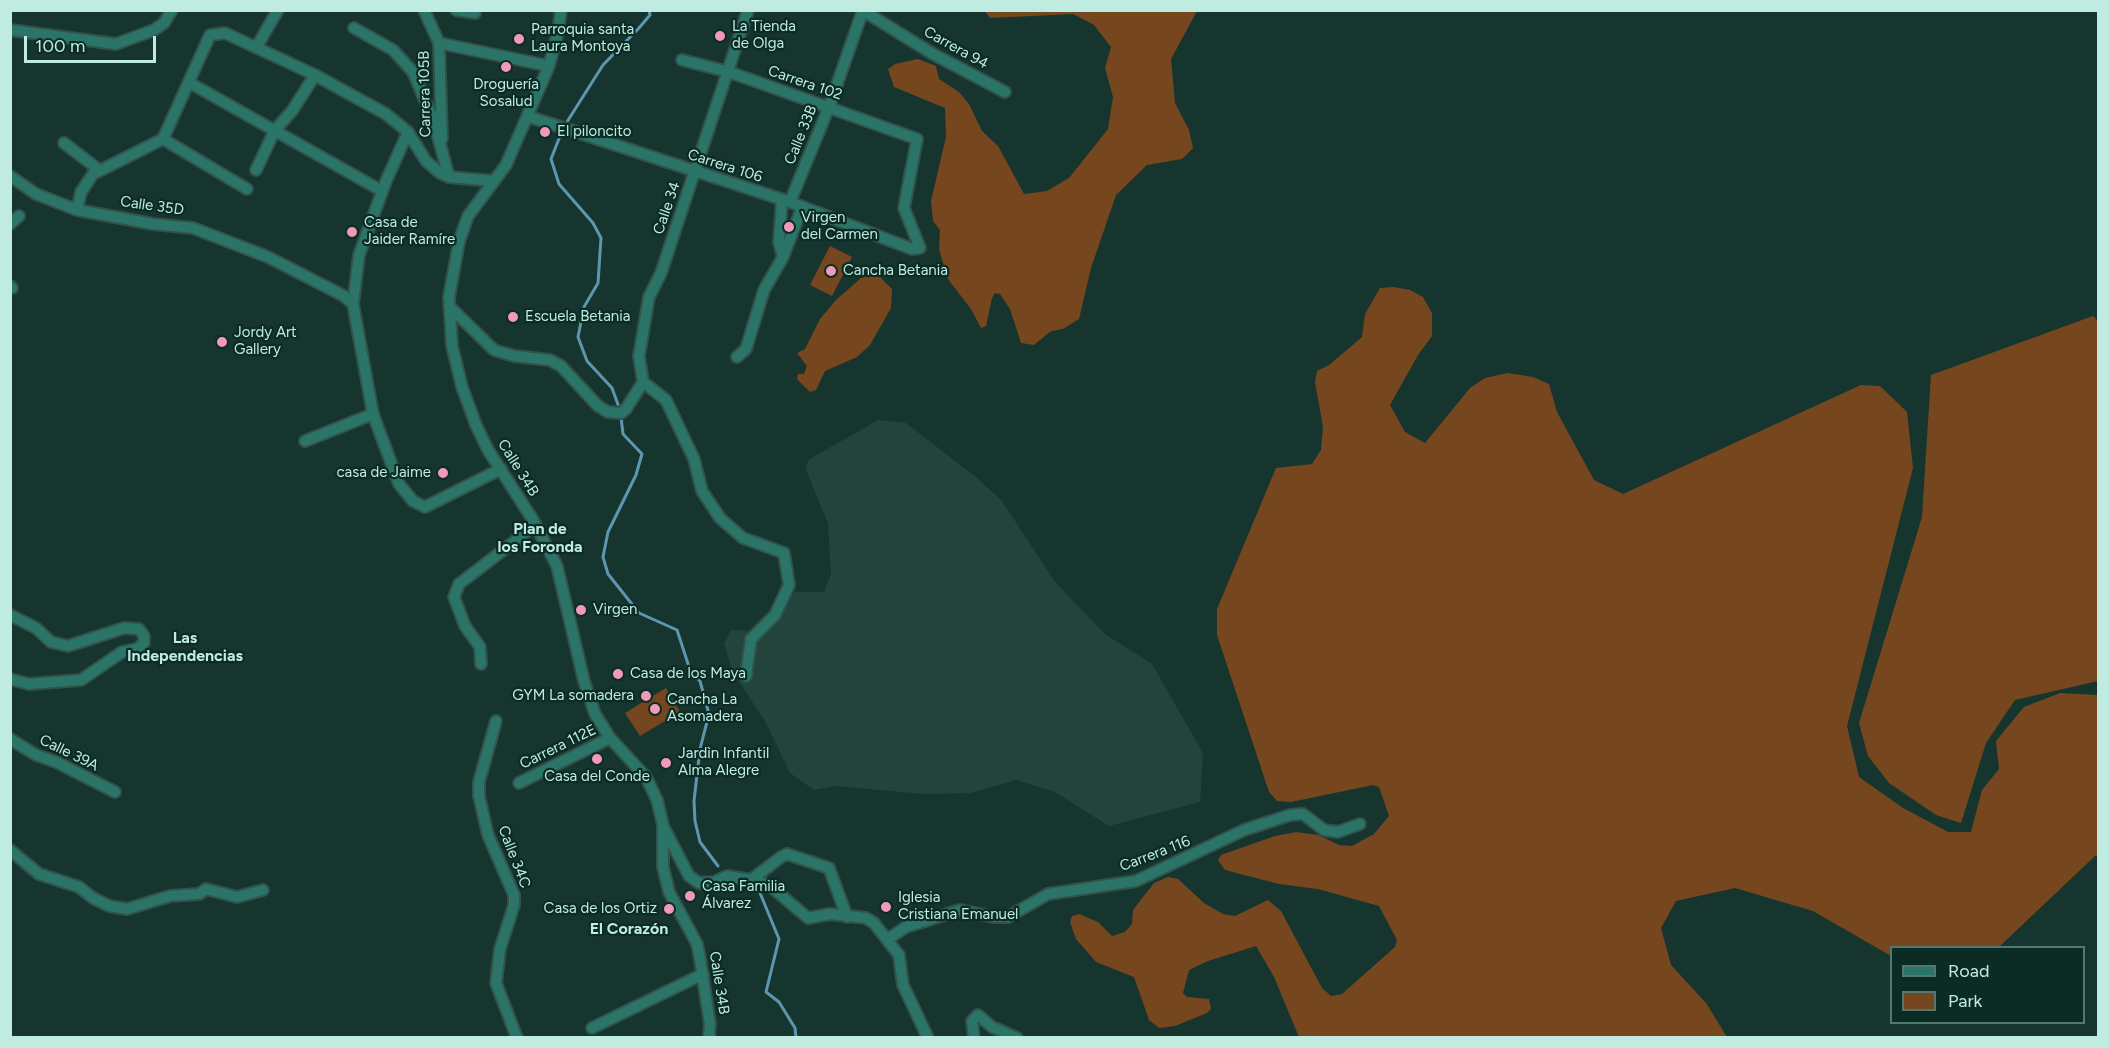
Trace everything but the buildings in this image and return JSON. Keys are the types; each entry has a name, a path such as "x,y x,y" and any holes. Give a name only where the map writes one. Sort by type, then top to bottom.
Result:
{"street":[{"path":"10,30 116,44 154,30 164,23 172,10"},
{"path":"257,46 278,10"},
{"name":"Carrera 105B","path":"424,10 439,43 443,127 441,145"},
{"path":"456,10 475,13"},
{"name":"Calle 34B","path":"561,10 549,66 506,165 468,216 459,242 449,306 452,346 462,387 476,426 533,520 557,566 584,681 595,714 610,738 646,777 657,800 663,825 663,867 669,892 697,944 710,1024 709,1038"},
{"name":"Calle 34","path":"643,382 639,356 649,297 661,273 748,10"},
{"name":"Carrera 94","path":"862,11 933,54 1005,92"},
{"name":"Calle 33B","path":"783,257 779,242 786,201 829,107 862,11"},
{"path":"354,28 393,50 406,63 419,82 441,145 449,177"},
{"path":"77,210 84,185 99,170 163,139 210,35 225,33 315,75 386,114 408,132 432,168 449,177 494,181"},
{"name":"Carrera 105B","path":"439,43 549,66"},
{"name":"Carrera 102","path":"682,60 729,72 917,139 904,208 921,244 917,249 912,249"},
{"path":"256,170 275,130 292,111 315,75"},
{"path":"190,82 382,191"},
{"name":"Carrera 106","path":"527,116 786,201 912,249"},
{"path":"408,132 382,191 359,255 352,304 373,414 399,484 413,501 425,507 501,469"},
{"path":"163,139 247,189"},
{"path":"64,143 99,170"},
{"name":"Calle 35D","path":"10,176 36,194 77,210 153,224 193,228 268,257 344,297 352,304"},
{"path":"737,357 746,349 764,290 783,257 802,208"},
{"path":"449,306 494,350 514,356 550,360 561,366 598,406 608,412 621,413 626,409 643,382 666,400 694,459 702,491 720,518 743,538 784,553 789,585 775,615 751,639 746,676"},
{"path":"305,441 373,414"},
{"path":"482,664 480,647 465,626 454,597 459,584 526,532 533,520"},
{"path":"10,615 36,628 51,642 68,646 124,628 139,629 144,636 144,643 137,649 122,652 81,680 29,684 10,679"},
{"name":"Calle 34C","path":"496,721 478,782 488,835 514,895 514,905 500,949 496,983 518,1038"},
{"name":"Carrera 112E","path":"519,783 610,738"},
{"name":"Calle 39A","path":"10,740 114,792"},
{"name":"Carrera 116","path":"888,939 906,927 960,910 994,917 1008,917 1048,894 1136,881 1244,830 1290,815 1303,814 1324,830 1338,832 1360,824"},
{"path":"663,825 690,876 699,883 714,882 727,876 751,880 769,885 808,918 830,914 866,918 888,939 899,955 903,985 928,1038"},
{"path":"11,851 39,874 79,887 93,898 109,906 127,909 170,896 199,894 206,889 237,897 263,890"},
{"path":"751,880 787,854 829,868 847,917"},
{"path":"592,1028 703,974"},
{"path":"974,1038 972,1021 978,1015 992,1028 1017,1038"}],"shaded area":[{"path":"878,420 906,423 977,478 1002,501 1055,582 1105,634 1152,664 1203,753 1200,802 1109,826 1055,792 1016,780 971,793 923,794 835,786 814,790 790,773 766,723 733,672 724,644 731,630 757,631 795,592 824,592 831,574 828,523 806,470 808,460"}],"green space":[{"path":"985,11 1197,11 1171,59 1175,103 1189,130 1193,148 1182,159 1147,165 1116,195 1091,268 1079,319 1063,329 1051,331 1034,345 1021,343 1010,309 1000,294 995,293 992,298 986,326 981,328 971,309 948,279 939,249 940,230 933,221 931,201 946,137 945,108 894,87 888,69 895,64 918,59 936,66 939,79 959,92 969,104 982,131 998,146 1024,194 1047,191 1069,178 1108,129 1113,97 1105,68 1111,47 1094,25 1073,14 990,18"},
{"name":"Cancha Betania","path":"830,246 852,257 832,296 810,285"},
{"path":"877,274 892,289 891,308 882,324 870,345 857,357 825,371 816,390 810,392 797,379 798,374 804,374 807,366 797,353 805,349 820,319 836,300 861,278"},
{"path":"1393,287 1410,290 1423,297 1432,313 1432,336 1418,355 1390,405 1405,432 1425,443 1470,388 1485,378 1508,373 1533,377 1549,384 1557,412 1594,480 1623,494 1861,385 1880,386 1907,412 1913,468 1847,726 1859,777 1903,808 1948,832 1971,832 1982,790 1999,769 1996,741 2024,707 2060,693 2098,695 2098,856 2095,856 2000,946 1890,946 1890,955 1813,911 1735,888 1676,901 1661,928 1671,965 1706,1003 1727,1037 1299,1037 1274,977 1256,946 1208,961 1189,970 1183,993 1187,997 1209,999 1211,1009 1207,1013 1175,1026 1159,1028 1149,1020 1134,977 1096,962 1076,939 1070,922 1072,916 1079,914 1098,922 1112,936 1125,932 1132,924 1133,910 1154,883 1168,877 1178,879 1204,903 1223,914 1235,916 1268,900 1281,911 1322,988 1331,996 1342,994 1395,947 1397,940 1379,906 1318,889 1279,884 1225,870 1218,860 1221,855 1275,836 1296,832 1318,835 1339,845 1352,846 1374,834 1389,816 1379,787 1373,785 1291,802 1277,801 1269,792 1217,635 1217,609 1276,468 1312,464 1321,450 1323,427 1315,382 1317,371 1329,365 1362,337 1365,314 1380,288"},
{"path":"2093,316 2098,321 2098,681 2015,700 1986,743 1961,823 1936,815 1889,783 1868,756 1859,723 1922,517 1931,375"},
{"name":"Cancha La Asomadera","path":"666,688 680,712 640,736 625,713"}],"waterway":[{"path":"565,125 603,65 650,15 649,10"},
{"path":"562,131 551,159 559,184 593,223 601,238 598,283 584,307 578,337 587,361 612,388 620,410"},
{"path":"621,417 623,434 642,454 636,475 608,532 603,557 608,574 639,613 677,630 691,673 700,681 709,714 700,749 694,801 695,821 700,842 718,866"},
{"path":"760,893 779,939 766,992 779,1002 795,1028 796,1038"}],"place":[{"name":"La Tienda de Olga","path":"720,36"},
{"name":"Parroquia santa Laura Montoya","path":"519,39"},
{"name":"Droguería Sosalud","path":"506,67"},
{"name":"El piloncito","path":"545,132"},
{"name":"Virgen del Carmen","path":"789,227"},
{"name":"Casa de Jaider Ramíre","path":"352,232"},
{"name":"Cancha Betania","path":"831,271"},
{"name":"Escuela Betania","path":"513,317"},
{"name":"Jordy Art Gallery","path":"222,342"},
{"name":"casa de Jaime","path":"443,473"},
{"name":"Virgen","path":"581,610"},
{"name":"Casa de los Maya","path":"618,674"},
{"name":"GYM La somadera","path":"646,696"},
{"name":"Cancha La Asomadera","path":"655,709"},
{"name":"Casa del Conde","path":"597,759"},
{"name":"Jardìn Infantil Alma Alegre","path":"666,763"},
{"name":"Casa Familia Álvarez","path":"690,896"},
{"name":"Iglesia Cristiana Emanuel","path":"886,907"},
{"name":"Casa de los Ortiz","path":"669,909"}],"district":[{"name":"Plan de los Foronda","path":"540,538"},
{"name":"Las Independencias","path":"185,647"},
{"name":"El Corazón","path":"629,929"}]}
